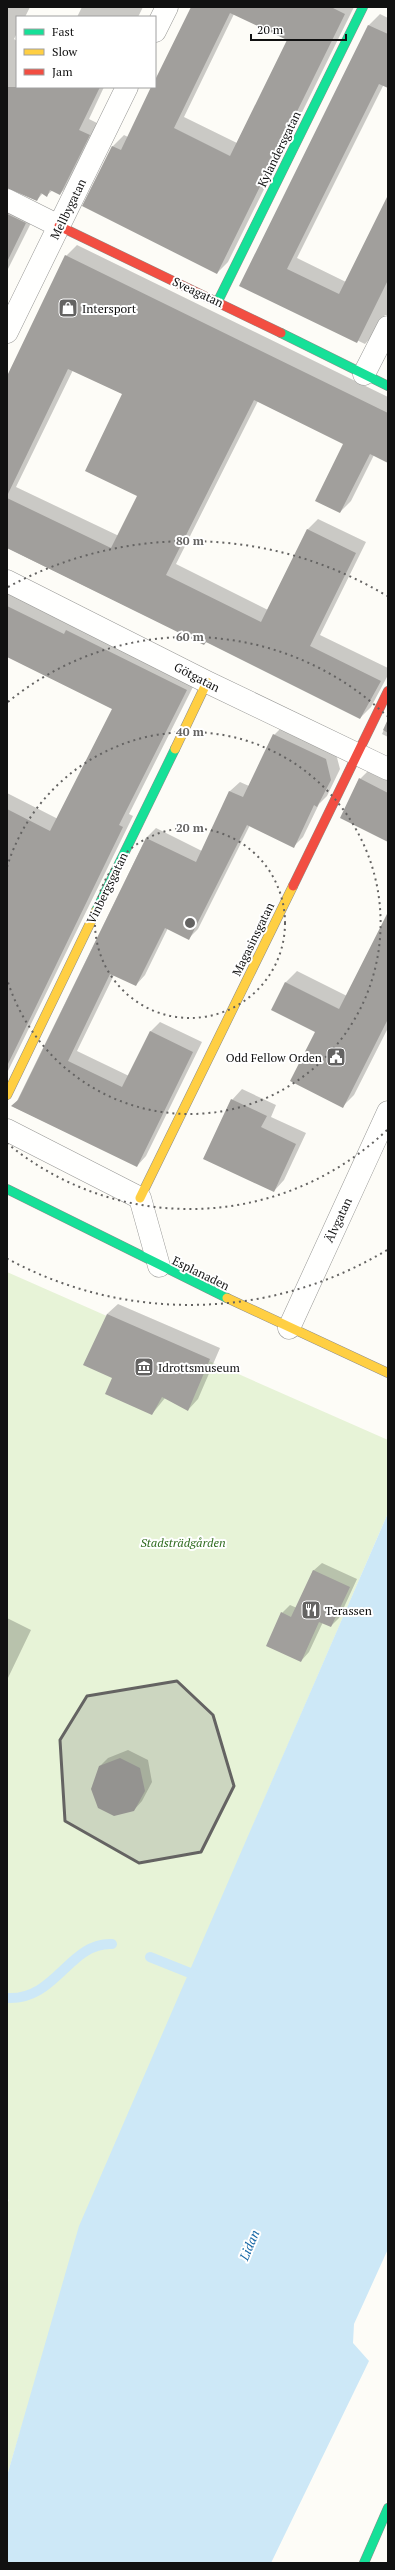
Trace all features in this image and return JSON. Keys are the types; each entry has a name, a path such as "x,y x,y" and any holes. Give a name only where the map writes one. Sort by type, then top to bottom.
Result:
{"street":[{"path":"156,29 167,7"},
{"name":"Kylandersgatan","path":"218,301 363,7"},
{"name":"Mellbygatan","path":"7,332 127,88"},
{"name":"Sveagatan","path":"7,200 218,301 388,386"},
{"path":"364,374 388,327"},
{"name":"Götgatan","path":"7,581 207,682 358,754 388,770"},
{"name":"Vinbergsgatan","path":"7,1095 207,682"},
{"name":"Magasinsgatan","path":"140,1198 388,691"},
{"name":"Älvgatan","path":"289,1328 388,1112"},
{"path":"7,1130 140,1198 159,1266"},
{"name":"Esplanaden","path":"7,1189 159,1266 388,1373"},
{"path":"364,2563 388,2508"}],"highlighted area":[{"path":"177,1681 213,1715 234,1786 201,1852 139,1863 65,1821 60,1740 87,1696"}],"green space":[{"name":"Stadsträdgården","path":"7,1272 388,1440 388,1513 252,1828 24,2419 7,2476 7,2204 9,2200 7,2199"}],"water":[{"name":"Lidan","path":"388,1513 388,2249 354,2324 353,2343 369,2361 271,2563 7,2563 7,2476 79,2226"}],"building":[{"path":"191,7 331,7 345,14 217,274 82,206 112,146 121,150 151,88 156,88 156,78","holes":["230,13 287,40 230,156 174,128"]},
{"path":"368,25 388,34 388,88 379,84 287,269 339,294 388,195 388,280 357,343 239,286"},
{"path":"7,87 100,88 79,130 90,135 60,195 50,190 47,197 41,193 37,201 7,188"},
{"path":"7,214 26,223 7,262"},
{"path":"65,255 388,413 388,463 370,454 340,513 315,501 343,444 254,400 166,575 261,622 307,529 356,553 310,646 381,681 360,719 206,642 204,645 7,548 7,498 111,548 137,496 85,471 122,394 68,369 7,496 7,376"},
{"path":"7,606 64,634 66,630 187,690 119,825 123,827 7,1066 7,809 50,831 112,709 7,657"},
{"path":"388,719 388,733 383,730"},
{"path":"273,734 326,759 331,780 317,807 314,805 294,848 247,825 189,940 165,928 136,986 110,974 68,1061 122,1087 150,1031 193,1052 137,1167 11,1106 18,1100 146,838 196,862 229,791 243,797"},
{"path":"359,778 388,793 388,842 340,818"},
{"name":"Odd Fellow Orden","path":"388,912 388,1019 343,1108 290,1081 315,1032 271,1010 285,982 339,1009"},
{"path":"231,1099 267,1116 261,1127 296,1144 274,1192 203,1159"},
{"path":"107,1314 210,1359 188,1411 162,1397 152,1415 105,1394 112,1378 83,1365"},
{"path":"313,1570 350,1587 331,1627 319,1622 301,1662 266,1646 281,1612 291,1617"},
{"path":"120,1758 140,1768 145,1791 134,1811 114,1816 98,1808 91,1789 99,1766"}],"waterway":[{"path":"7,1998 24,1996 38,1991 84,1952 97,1946 112,1944"},
{"path":"150,1957 200,1977"}],"traffic: fast":[{"path":"218,301 363,7"},
{"path":"281,333 388,386"},
{"path":"96,911 175,749"},
{"path":"7,1189 227,1298"},
{"path":"364,2563 388,2508"}],"traffic: slow":[{"path":"175,749 207,682"},
{"path":"140,1198 293,886"},
{"path":"7,1095 96,911"},
{"path":"227,1298 388,1373"}],"traffic: jam":[{"path":"59,226 281,333"},
{"path":"293,886 388,691"}],"place":[{"name":"Intersport","path":"68,308"},
{"name":"Odd Fellow Orden","path":"336,1057"},
{"name":"Idrottsmuseum","path":"144,1367"},
{"name":"Terassen","path":"311,1610"}]}
